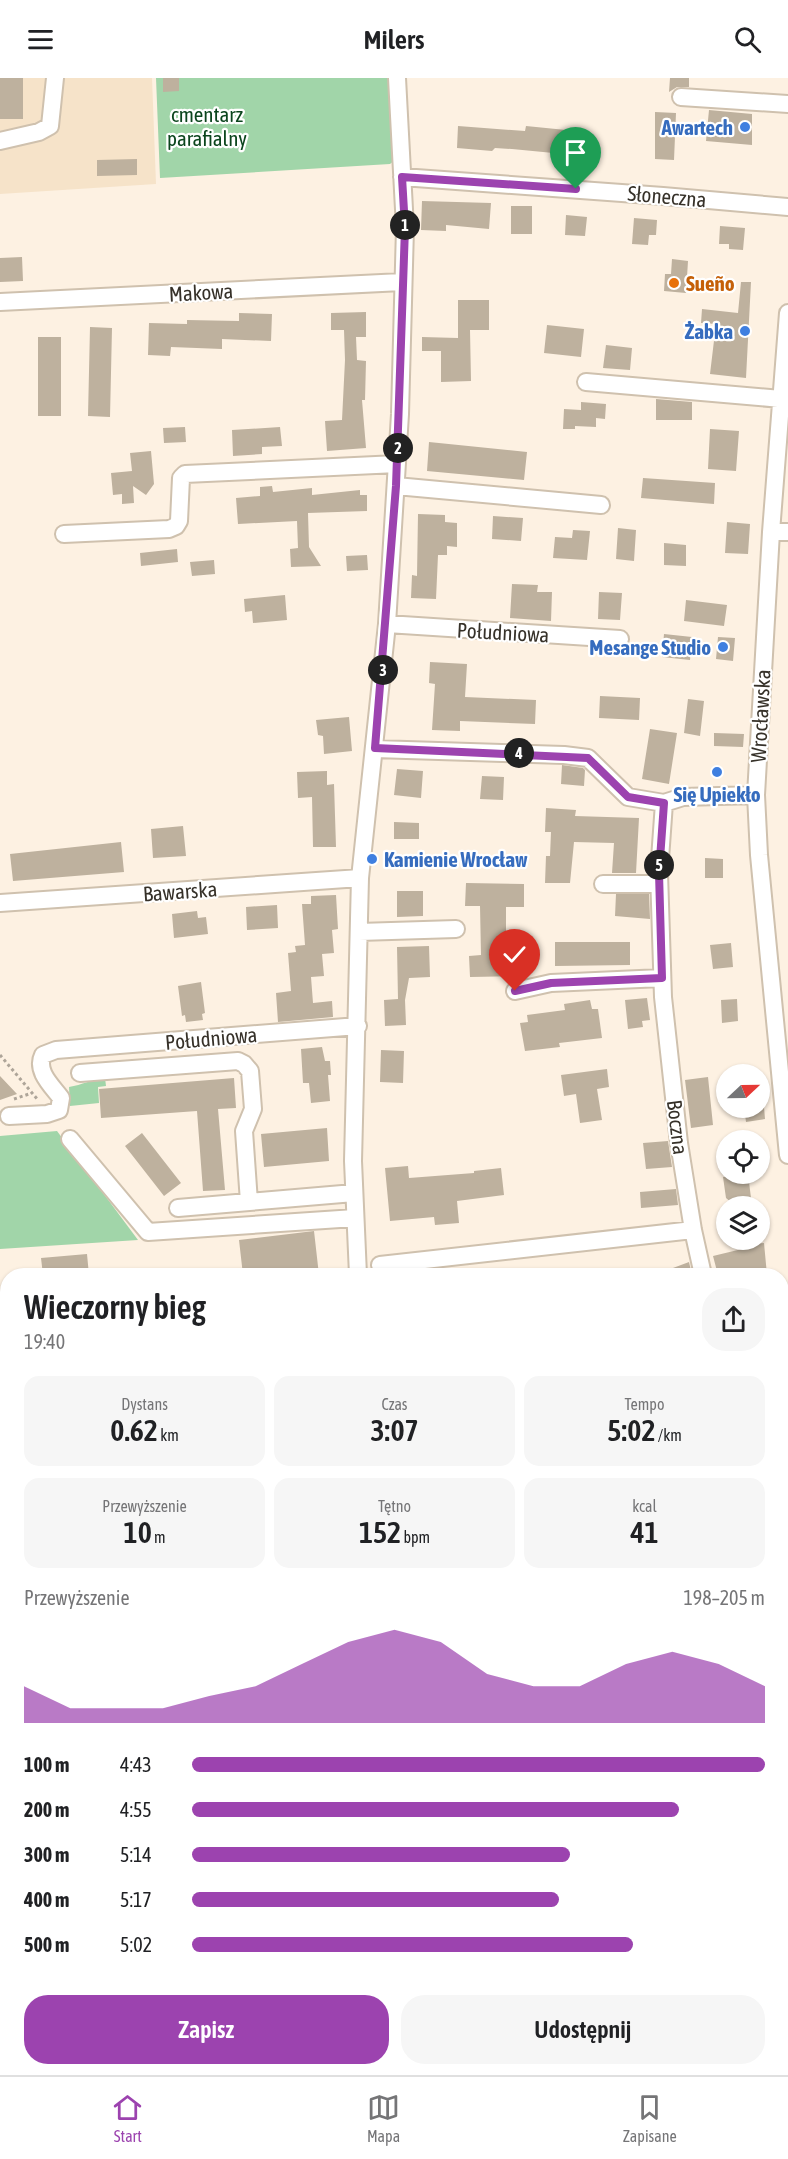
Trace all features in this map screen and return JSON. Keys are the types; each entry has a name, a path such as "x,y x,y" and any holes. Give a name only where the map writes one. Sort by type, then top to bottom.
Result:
{"street":[{"path":"0,141 39,132 50,126 55,78"},
{"path":"358,1268 354,1192 360,878 387,624 397,464 405,228 397,78"},
{"path":"681,98 788,104"},
{"name":"Słoneczna","path":"402,177 663,195 788,207"},
{"name":"Makowa","path":"0,302 402,282"},
{"name":"Wrocławska","path":"788,313 781,399 779,532 756,795 759,855 783,1052 788,1155"},
{"path":"586,382 781,399"},
{"path":"64,534 169,529 176,526 179,521 181,478 185,474 397,464"},
{"path":"396,486 601,505"},
{"name":"Południowa","path":"387,624 620,639"},
{"path":"375,748 588,758 628,797 664,803 683,797 756,795"},
{"name":"Boczna","path":"664,803 659,884 662,978 679,1143 693,1230 702,1268"},
{"name":"Bawarska","path":"0,903 360,878"},
{"path":"603,884 659,884"},
{"path":"359,932 456,929"},
{"path":"515,991 551,983 662,978"},
{"name":"Południowa","path":"48,1113 59,1110 61,1098 43,1073 40,1060 49,1052 358,1026"},
{"path":"80,1073 238,1061 244,1064 250,1071 253,1109 244,1131 249,1202"},
{"path":"8,1109 48,1113"},
{"path":"70,1139 148,1232 355,1218"},
{"path":"177,1208 354,1192"},
{"path":"380,1265 693,1230"}],"path":[{"path":"0,1055 48,1113"},
{"path":"8,1109 32,1093"}],"shaded area":[{"path":"0,78 152,78 156,184 0,194"}],"green space":[{"name":"cmentarz parafialny","path":"156,78 391,78 395,160 390,164 160,178"},
{"path":"105,1078 106,1086 98,1087 99,1103 70,1106 69,1087"},
{"path":"57,1131 138,1240 0,1249 0,1136"}],"building":[{"path":"0,78 23,78 23,119 0,119"},
{"path":"163,78 179,78 179,91 163,92"},
{"path":"670,78 689,78 689,87 677,87 669,92"},
{"path":"709,110 752,114 752,145 706,141"},
{"path":"655,112 676,113 674,160 655,159"},
{"path":"458,126 525,131 526,126 576,131 576,139 582,139 581,150 574,150 574,155 512,149 495,148 492,151 457,148"},
{"path":"137,159 137,175 97,176 97,160"},
{"path":"422,201 491,203 489,229 446,225 446,231 421,230"},
{"path":"511,206 532,206 532,234 511,234"},
{"path":"566,215 587,217 585,236 565,235"},
{"path":"634,218 657,220 656,235 649,235 648,245 632,244"},
{"path":"720,226 745,228 743,250 729,249 729,244 719,244"},
{"path":"22,257 23,281 0,282 0,258"},
{"path":"672,259 688,261 686,293 664,291 665,274 671,274"},
{"path":"741,282 751,282 746,378 710,374 716,324 701,323 702,309 738,313"},
{"path":"458,300 489,300 489,330 470,330 471,381 441,382 441,351 422,351 422,337 458,338"},
{"path":"366,312 366,337 356,337 357,360 366,361 365,400 362,400 366,448 327,451 325,421 342,420 345,360 344,330 331,330 331,313"},
{"path":"239,313 272,314 271,341 222,339 222,349 171,347 170,356 148,355 149,323 187,324 187,320 239,321"},
{"path":"547,325 584,329 581,357 544,353"},
{"path":"90,327 112,328 110,417 88,416"},
{"path":"38,337 61,337 61,416 38,416"},
{"path":"606,345 632,348 630,370 603,368"},
{"path":"656,399 692,402 692,420 656,420"},
{"path":"581,402 606,404 605,419 596,418 596,427 575,426 575,429 563,429 564,409 581,410"},
{"path":"185,427 186,442 164,443 163,428"},
{"path":"280,427 282,446 262,447 262,454 233,456 232,430"},
{"path":"710,429 739,431 736,471 708,469"},
{"path":"429,442 527,452 524,480 427,471"},
{"path":"151,451 154,484 146,495 133,486 134,503 122,504 122,494 113,495 111,473 132,471 130,453"},
{"path":"643,478 715,483 714,504 641,498"},
{"path":"272,486 273,492 312,488 312,495 360,490 360,495 367,495 367,511 308,513 309,547 321,566 291,567 290,549 298,548 297,521 238,524 236,498 260,496 260,487"},
{"path":"418,514 445,515 445,522 457,523 457,547 447,546 447,555 438,555 436,599 411,598 412,575 417,576"},
{"path":"493,516 523,518 521,541 492,539"},
{"path":"727,522 750,524 748,554 725,553"},
{"path":"618,528 636,530 634,561 616,559"},
{"path":"573,530 590,531 587,560 553,558 555,537 572,538"},
{"path":"664,543 686,545 686,566 664,565"},
{"path":"177,549 178,562 141,566 140,553"},
{"path":"367,555 368,570 347,571 346,556"},
{"path":"214,560 215,574 192,576 190,562"},
{"path":"512,584 538,585 537,592 552,592 551,621 510,618"},
{"path":"599,592 622,593 620,620 598,619"},
{"path":"285,595 287,620 253,623 252,611 245,612 244,599"},
{"path":"686,600 727,605 724,626 684,621"},
{"path":"664,634 692,637 690,660 662,657"},
{"path":"718,637 735,638 733,661 716,659"},
{"path":"430,662 467,664 465,697 536,700 535,724 460,721 460,731 432,730 435,684 429,683"},
{"path":"600,696 640,698 639,720 599,718"},
{"path":"688,699 704,701 700,736 684,733"},
{"path":"349,717 352,751 324,754 323,736 318,735 316,720"},
{"path":"650,729 677,733 669,784 642,779"},
{"path":"714,733 744,734 743,747 714,746"},
{"path":"562,765 583,768 585,770 584,786 561,784"},
{"path":"397,769 423,771 421,798 394,795"},
{"path":"327,771 327,785 334,784 336,847 313,847 312,797 298,798 297,772"},
{"path":"482,776 504,777 503,800 480,799"},
{"path":"546,808 576,810 575,816 639,818 636,873 612,873 614,843 574,842 570,883 545,883 546,856 550,856 551,832 545,832"},
{"path":"394,822 419,823 419,839 394,839"},
{"path":"183,826 186,856 153,858 151,829"},
{"path":"121,842 124,872 13,881 10,854"},
{"path":"705,858 723,859 723,878 705,878"},
{"path":"466,883 524,884 524,907 506,907 506,954 521,954 521,976 470,977 469,956 481,955 480,906 465,906"},
{"path":"397,891 423,891 423,916 397,917"},
{"path":"616,894 649,894 650,919 615,916"},
{"path":"336,895 338,929 332,930 334,953 322,954 324,976 311,977 313,1003 332,1001 333,1017 278,1022 276,993 291,991 288,953 296,952 295,946 305,945 302,904 311,904 311,896"},
{"path":"277,905 278,928 247,930 246,907"},
{"path":"197,911 198,918 206,917 208,934 174,938 172,914"},
{"path":"555,942 630,942 630,965 555,966"},
{"path":"731,943 733,967 713,969 710,945"},
{"path":"429,946 430,977 409,978 405,1000 406,1025 385,1026 384,1000 398,999 397,947"},
{"path":"201,982 205,1013 202,1014 203,1020 186,1022 185,1015 182,1016 178,986"},
{"path":"647,998 650,1020 642,1021 643,1027 628,1029 625,1000"},
{"path":"737,999 738,1021 722,1023 721,1000"},
{"path":"590,1000 592,1009 598,1009 602,1038 559,1043 560,1047 525,1051 520,1023 528,1022 527,1015 565,1010 564,1004"},
{"path":"322,1047 325,1061 330,1061 331,1075 328,1075 330,1101 311,1103 309,1083 303,1083 301,1049"},
{"path":"381,1050 404,1051 403,1083 380,1082"},
{"path":"607,1069 609,1087 597,1089 602,1120 580,1123 576,1094 564,1096 561,1075"},
{"path":"0,1076 17,1094 0,1100"},
{"path":"708,1077 713,1125 691,1128 685,1080"},
{"path":"234,1078 236,1108 218,1109 225,1190 203,1191 197,1111 101,1118 99,1089"},
{"path":"745,1118 765,1118 765,1119 746,1122"},
{"path":"327,1128 329,1161 264,1167 261,1134"},
{"path":"142,1133 181,1183 164,1196 125,1146"},
{"path":"668,1141 672,1167 646,1169 643,1143"},
{"path":"408,1166 409,1178 474,1173 474,1171 501,1168 504,1195 457,1201 459,1223 435,1225 434,1217 390,1221 385,1168"},
{"path":"724,1184 749,1184 751,1196 726,1196"},
{"path":"676,1189 678,1205 641,1208 640,1192"},
{"path":"314,1231 318,1268 242,1268 239,1240"},
{"path":"738,1250 765,1250 766,1268 716,1268 713,1256"},
{"path":"87,1254 88,1268 42,1268 41,1258"},
{"path":"689,1262 690,1268 673,1268"}],"place":[{"name":"Awartech","path":"745,127"},
{"name":"Sueño","path":"674,283"},
{"name":"Żabka","path":"745,331"},
{"name":"Mesange Studio","path":"723,647"},
{"name":"Się Upiekło","path":"717,772"},
{"name":"Kamienie Wrocław","path":"372,859"}],"route":[{"path":"515,991 551,983 662,978 659,873 664,803 628,797 588,758 564,755 375,748 387,624 400,414 405,228 402,177 576,189"}]}
